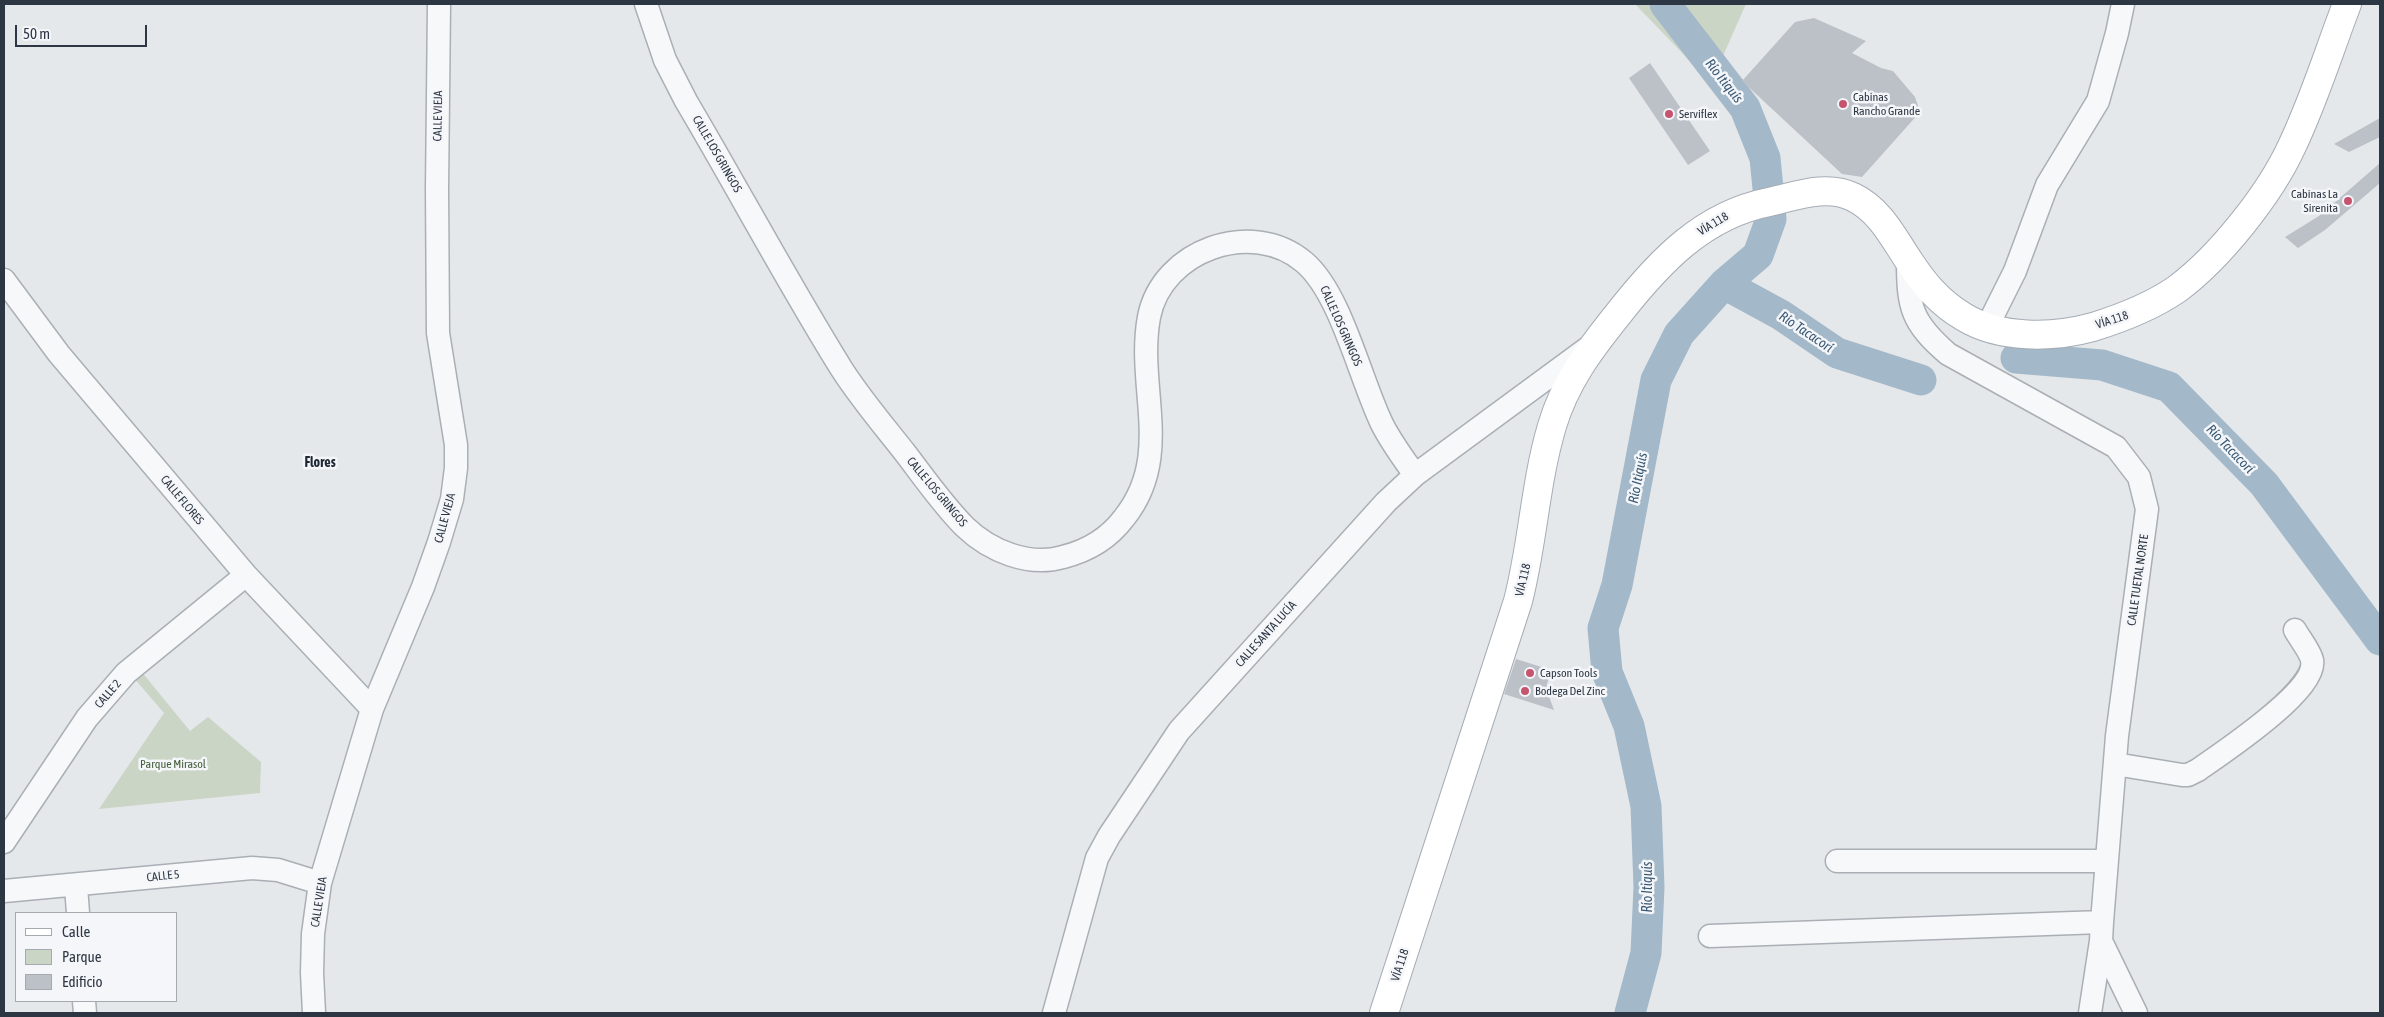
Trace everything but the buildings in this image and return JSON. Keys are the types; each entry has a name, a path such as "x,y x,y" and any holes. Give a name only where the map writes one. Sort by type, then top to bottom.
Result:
{"main road":[{"name":"VÍA 118","path":"1384,1013 1518,601 1532,537 1544,454 1565,389 1576,369 1596,342 1656,268 1678,248 1716,221 1752,205 1822,191 1851,196 1865,204 1888,228 1908,260 1933,294 1946,306 1966,319 1987,327 2010,332 2035,334 2078,331 2134,313 2176,290 2199,270 2254,207 2279,172 2310,102 2347,4"}],"street":[{"name":"CALLE VIEJA","path":"314,1013 313,934 320,883 372,709 423,587 452,498 456,468 456,445 438,334 439,4"},
{"name":"CALLE LOS GRINGOS","path":"646,4 664,60 842,368 950,511 983,542 1020,557 1054,560 1076,554 1098,543 1118,526 1138,498 1146,481 1151,456 1147,342 1150,314 1160,289 1173,272 1189,259 1209,248 1232,242 1267,243 1285,250 1302,260 1317,275 1330,296 1382,423 1415,475"},
{"path":"1987,327 2015,271 2047,185 2098,101 2123,4"},
{"name":"CALLE TUETAL NORTE","path":"1908,260 1908,294 1915,318 1929,338 1948,354 2116,447 2140,477 2147,509 2115,764 2102,932 2090,1013"},
{"name":"CALLE FLORES","path":"4,280 59,354 246,575 372,709"},
{"name":"CALLE SANTA LUCÍA","path":"1054,1013 1097,858 1109,836 1179,731 1386,502 1415,475 1596,342"},
{"path":"1526,393 1538,395 1548,403 1553,422"},
{"name":"CALLE 2","path":"4,842 87,718 126,673 246,575"},
{"path":"2115,764 2182,775 2188,775 2198,770 2289,702 2305,682 2311,671 2312,660 2295,630"},
{"path":"1837,861 2107,861"},
{"name":"CALLE 5","path":"4,891 76,886 220,869 252,868 278,870 320,883"},
{"path":"76,886 78,912"},
{"path":"1710,936 2102,932 2136,1013"}],"green space":[{"path":"1635,4 1746,4 1711,83"},
{"name":"Parque Mirasol","path":"141,671 190,731 208,717 261,762 260,793 99,809 164,713 133,677"}],"waterway":[{"name":"Río Itiquís","path":"1630,1013 1646,953 1649,887 1646,806 1629,726 1607,672 1603,628 1617,585 1656,380 1679,334 1724,284 1758,255 1771,219 1765,158 1745,108 1665,4"},
{"name":"Río Tacacorí","path":"1724,284 1781,315 1837,353 1921,380"},
{"name":"Río Tacacorí","path":"2016,358 2102,365 2169,387 2264,484 2380,640"}],"place":[{"name":"Cabinas Rancho Grande","path":"1843,104"},
{"name":"Serviflex","path":"1669,114"},
{"name":"Cabinas La Sirenita","path":"2348,201"},
{"name":"Capson Tools","path":"1530,673"},
{"name":"Bodega Del Zinc","path":"1525,691"}],"district":[{"name":"Flores","path":"320,463"}]}
